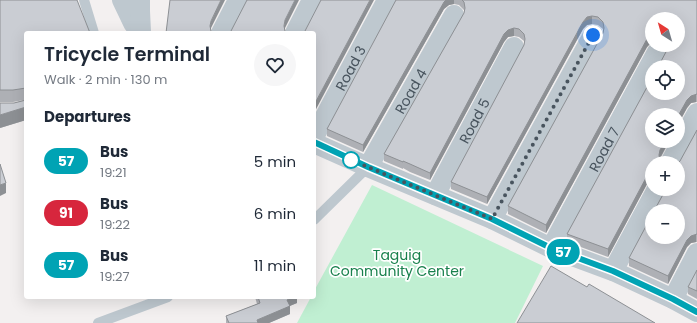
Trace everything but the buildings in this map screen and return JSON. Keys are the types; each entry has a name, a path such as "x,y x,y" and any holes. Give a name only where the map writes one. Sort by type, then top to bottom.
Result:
{"street":[{"path":"122,0 133,23 139,31"},
{"path":"140,0 141,31"},
{"path":"222,31 238,0"},
{"path":"296,31 312,0"},
{"name":"Road 3","path":"316,132 387,0"},
{"name":"Road 4","path":"368,167 454,15"},
{"path":"492,219 593,35"},
{"name":"Road 5","path":"435,196 514,47"},
{"name":"Road 7","path":"551,248 657,52"},
{"path":"674,156 697,113"},
{"path":"316,143 435,196 492,219 551,248 613,271 697,312"},
{"path":"613,271 653,196"},
{"path":"673,299 697,254"}],"lane":[{"path":"84,0 93,31"},
{"path":"316,218 368,167"},
{"path":"98,323 163,299"}],"green space":[{"name":"Taguig Community Center","path":"372,185 543,266 515,323 297,323 310,299 316,299 316,287"}],"bus line":[{"name":"57","path":"316,143 368,167 492,219 551,248 613,271 697,312"}],"route":[{"path":"351,160 492,219 593,35"}]}
